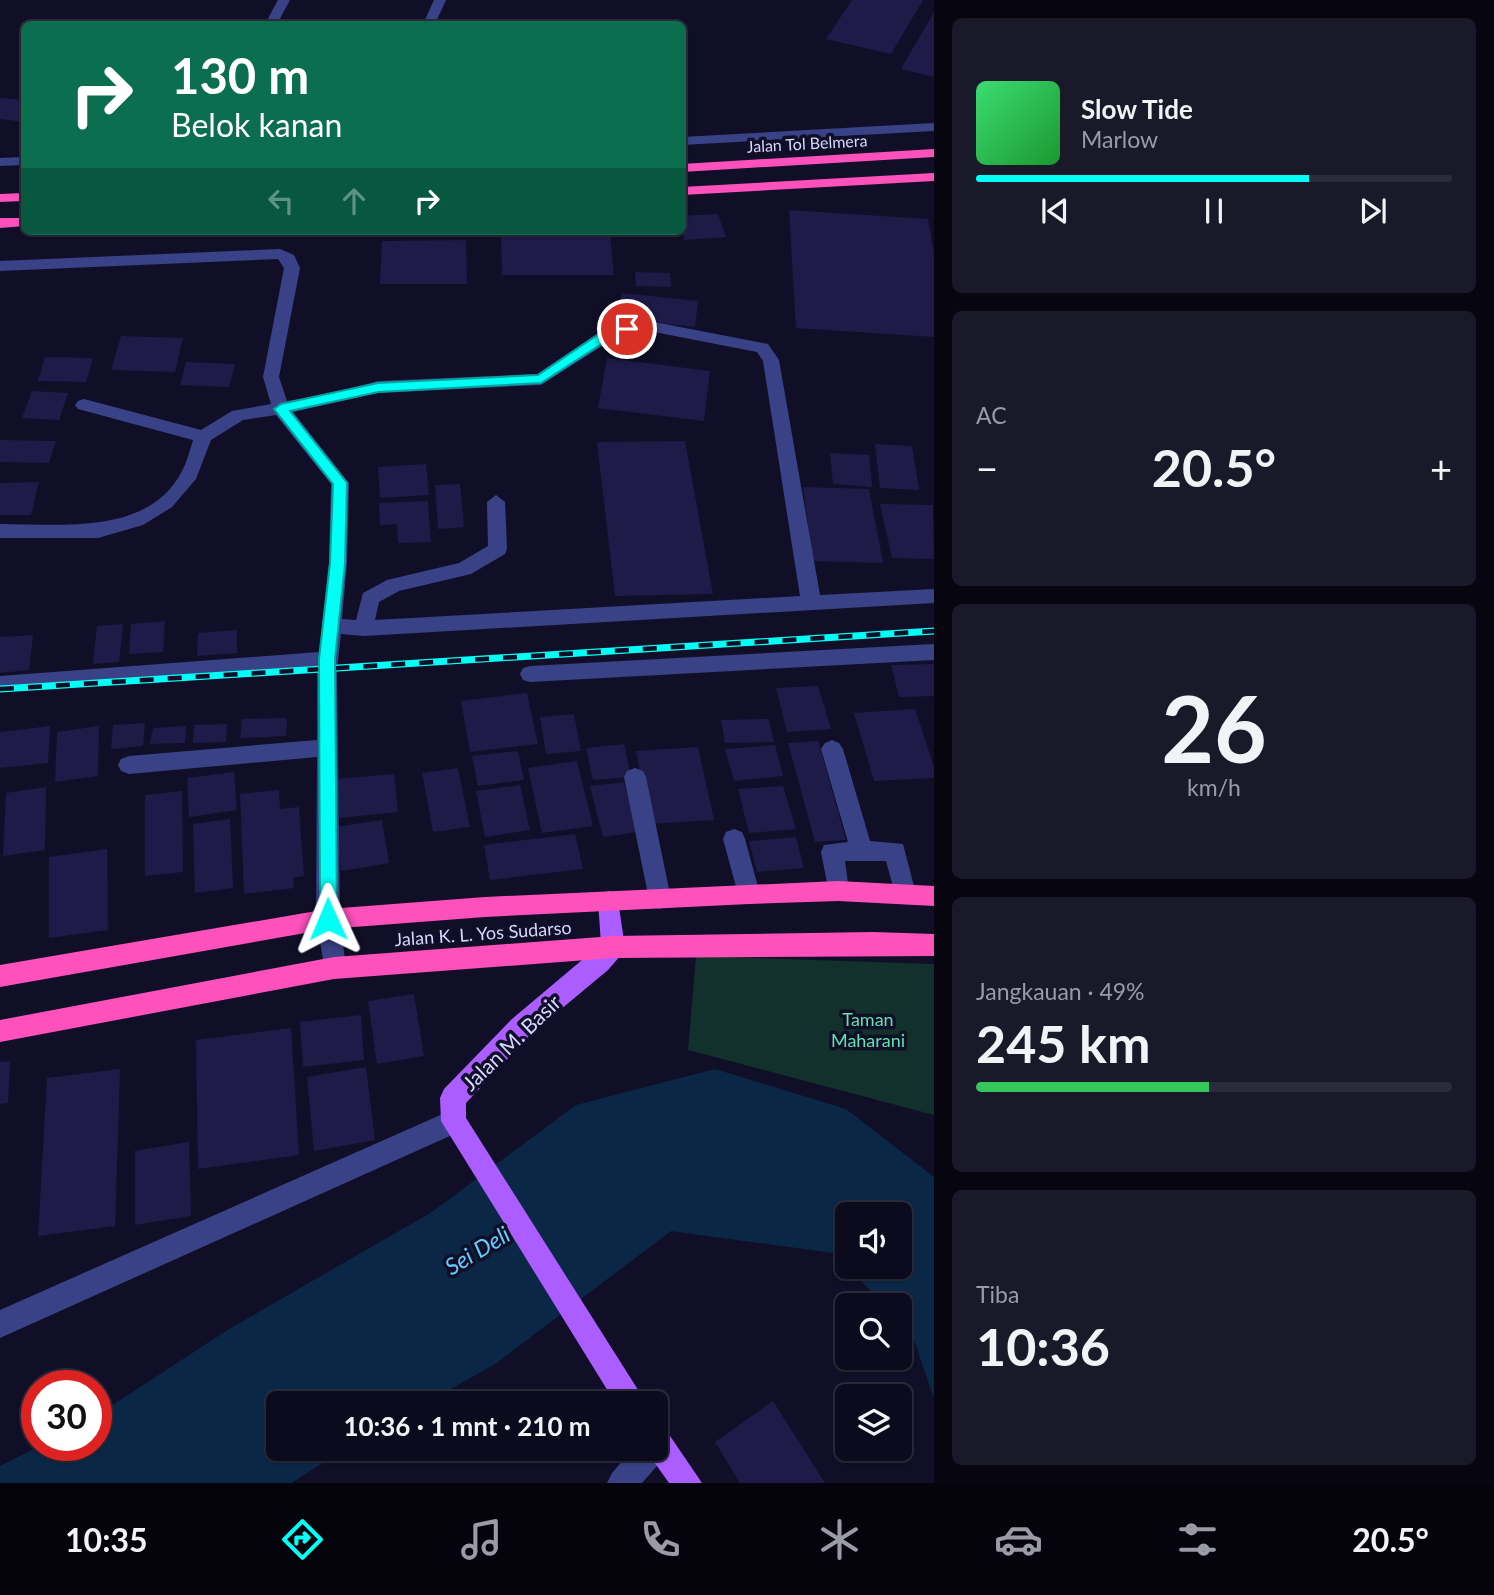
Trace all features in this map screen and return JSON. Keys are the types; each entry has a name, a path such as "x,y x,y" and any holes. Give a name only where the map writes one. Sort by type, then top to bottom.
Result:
{"highway":[{"name":"Jalan Tol Belmera","path":"686,168 934,153"},
{"path":"686,191 934,177"},
{"path":"0,198 21,197"},
{"path":"0,223 21,222"},
{"name":"Jalan K. L. Yos Sudarso","path":"0,976 328,919 749,894 838,891 934,896"},
{"name":"Jalan K. L. Yos Sudarso","path":"0,1031 334,968 613,947 873,943 934,945"}],"main road":[{"path":"609,901 613,947"},
{"name":"Jalan M. Basir","path":"454,1121 453,1098 521,1027 613,947"},
{"path":"454,1121 625,1391"},
{"path":"668,1460 687,1483"}],"street":[{"path":"273,21 284,0"},
{"path":"430,21 440,0"},
{"path":"686,141 934,127"},
{"path":"0,162 21,161"},
{"path":"0,266 280,254 289,258 292,268 271,377 281,409 340,483 338,563 327,659 328,919 334,968"},
{"path":"0,531 99,531 136,520 166,502 190,475 203,437 237,415 281,409 378,387 541,379 604,337 649,326 762,348 771,360 811,601"},
{"path":"84,405 203,437"},
{"path":"364,628 370,598 394,585 464,569 498,549 496,502"},
{"path":"330,626 364,628 934,596"},
{"path":"530,674 934,652"},
{"path":"0,684 327,659"},
{"path":"129,765 326,748"},
{"path":"832,749 862,851"},
{"path":"635,777 660,899"},
{"path":"734,839 749,894"},
{"path":"838,891 832,852 895,851 905,894"},
{"path":"0,1324 454,1121"},
{"path":"622,1483 642,1461"}],"green space":[{"name":"Taman Maharani","path":"696,956 934,964 934,1115 688,1050"}],"water":[{"name":"Sei Deli","path":"715,1069 846,1109 934,1177 934,1399 912,1334 912,1293 873,1293 859,1279 912,1279 912,1202 835,1202 835,1255 671,1231 495,1364 447,1391 266,1391 266,1461 326,1461 291,1483 0,1483 0,1466 21,1456 21,1461 112,1461 112,1406 229,1329 432,1212 576,1105"}],"building":[{"path":"852,0 923,0 891,54 826,39"},
{"path":"934,12 934,77 901,69"},
{"path":"0,98 21,100 21,122 0,119"},
{"path":"789,210 928,219 934,253 934,337 796,328"},
{"path":"718,214 726,237 684,240 686,216"},
{"path":"501,235 610,235 614,275 502,275"},
{"path":"466,240 467,284 380,284 382,241"},
{"path":"635,272 670,273 671,287 636,286"},
{"path":"622,293 698,301 695,327 617,318"},
{"path":"121,336 183,338 175,372 111,370"},
{"path":"45,357 93,358 86,382 38,381"},
{"path":"607,358 710,371 704,421 598,408"},
{"path":"186,362 235,364 229,387 180,385"},
{"path":"32,391 68,393 59,420 22,418"},
{"path":"0,440 56,441 49,463 0,462"},
{"path":"685,441 713,594 615,596 597,442"},
{"path":"875,444 912,446 919,490 880,488"},
{"path":"830,453 869,455 872,487 833,484"},
{"path":"426,464 429,495 380,498 378,467"},
{"path":"39,482 31,515 0,515 0,483"},
{"path":"460,484 464,527 438,529 435,485"},
{"path":"803,487 869,489 883,563 813,561"},
{"path":"428,501 431,542 398,543 397,524 380,525 379,503"},
{"path":"880,504 933,505 934,559 892,558"},
{"path":"165,621 163,652 129,654 131,624"},
{"path":"123,624 119,662 93,664 97,626"},
{"path":"237,630 237,653 197,656 198,633"},
{"path":"33,635 29,670 0,673 0,637"},
{"path":"934,664 934,696 899,697 891,665"},
{"path":"818,686 831,729 787,732 776,688"},
{"path":"527,693 538,744 470,752 461,701"},
{"path":"915,709 934,767 934,778 874,781 854,713"},
{"path":"574,714 581,751 546,754 540,717"},
{"path":"287,718 286,736 240,738 242,719"},
{"path":"769,719 774,742 725,743 721,720"},
{"path":"145,723 143,746 111,749 113,725"},
{"path":"227,724 226,742 193,743 194,725"},
{"path":"50,726 48,763 0,768 0,732"},
{"path":"99,726 98,776 55,782 57,732"},
{"path":"186,726 185,743 150,744 153,728"},
{"path":"818,741 846,840 815,842 788,743"},
{"path":"624,744 631,777 593,780 586,748"},
{"path":"775,745 783,776 734,781 725,749"},
{"path":"698,747 714,820 650,824 636,751"},
{"path":"518,751 524,780 478,786 472,756"},
{"path":"577,761 593,826 542,833 528,768"},
{"path":"458,768 470,827 433,832 422,773"},
{"path":"234,772 237,810 189,817 187,778"},
{"path":"394,774 398,812 339,818 336,779"},
{"path":"624,782 637,832 603,837 590,786"},
{"path":"520,785 530,830 485,837 476,791"},
{"path":"783,786 796,829 749,833 738,789"},
{"path":"46,787 45,850 3,856 6,793"},
{"path":"279,790 280,809 299,807 304,876 293,878 294,888 244,894 240,794"},
{"path":"182,791 183,872 145,876 145,795"},
{"path":"230,819 233,888 195,893 193,824"},
{"path":"382,820 389,863 341,871 336,827"},
{"path":"575,834 583,869 490,880 484,845"},
{"path":"796,837 804,868 757,872 749,841"},
{"path":"107,849 108,930 49,938 49,857"},
{"path":"414,994 424,1056 377,1064 368,1001"},
{"path":"361,1015 364,1060 303,1067 300,1022"},
{"path":"291,1028 299,1155 198,1169 196,1040"},
{"path":"10,1061 8,1103 0,1104 0,1062"},
{"path":"366,1067 375,1140 314,1151 307,1077"},
{"path":"120,1069 115,1226 38,1236 47,1078"},
{"path":"189,1142 191,1216 135,1225 135,1151"},
{"path":"773,1401 825,1483 740,1483 715,1442"}],"railway":[{"path":"0,689 934,631"}],"route":[{"path":"328,919 327,659 338,563 340,483 281,409 331,400 378,387 541,379 604,337 627,329"}]}
